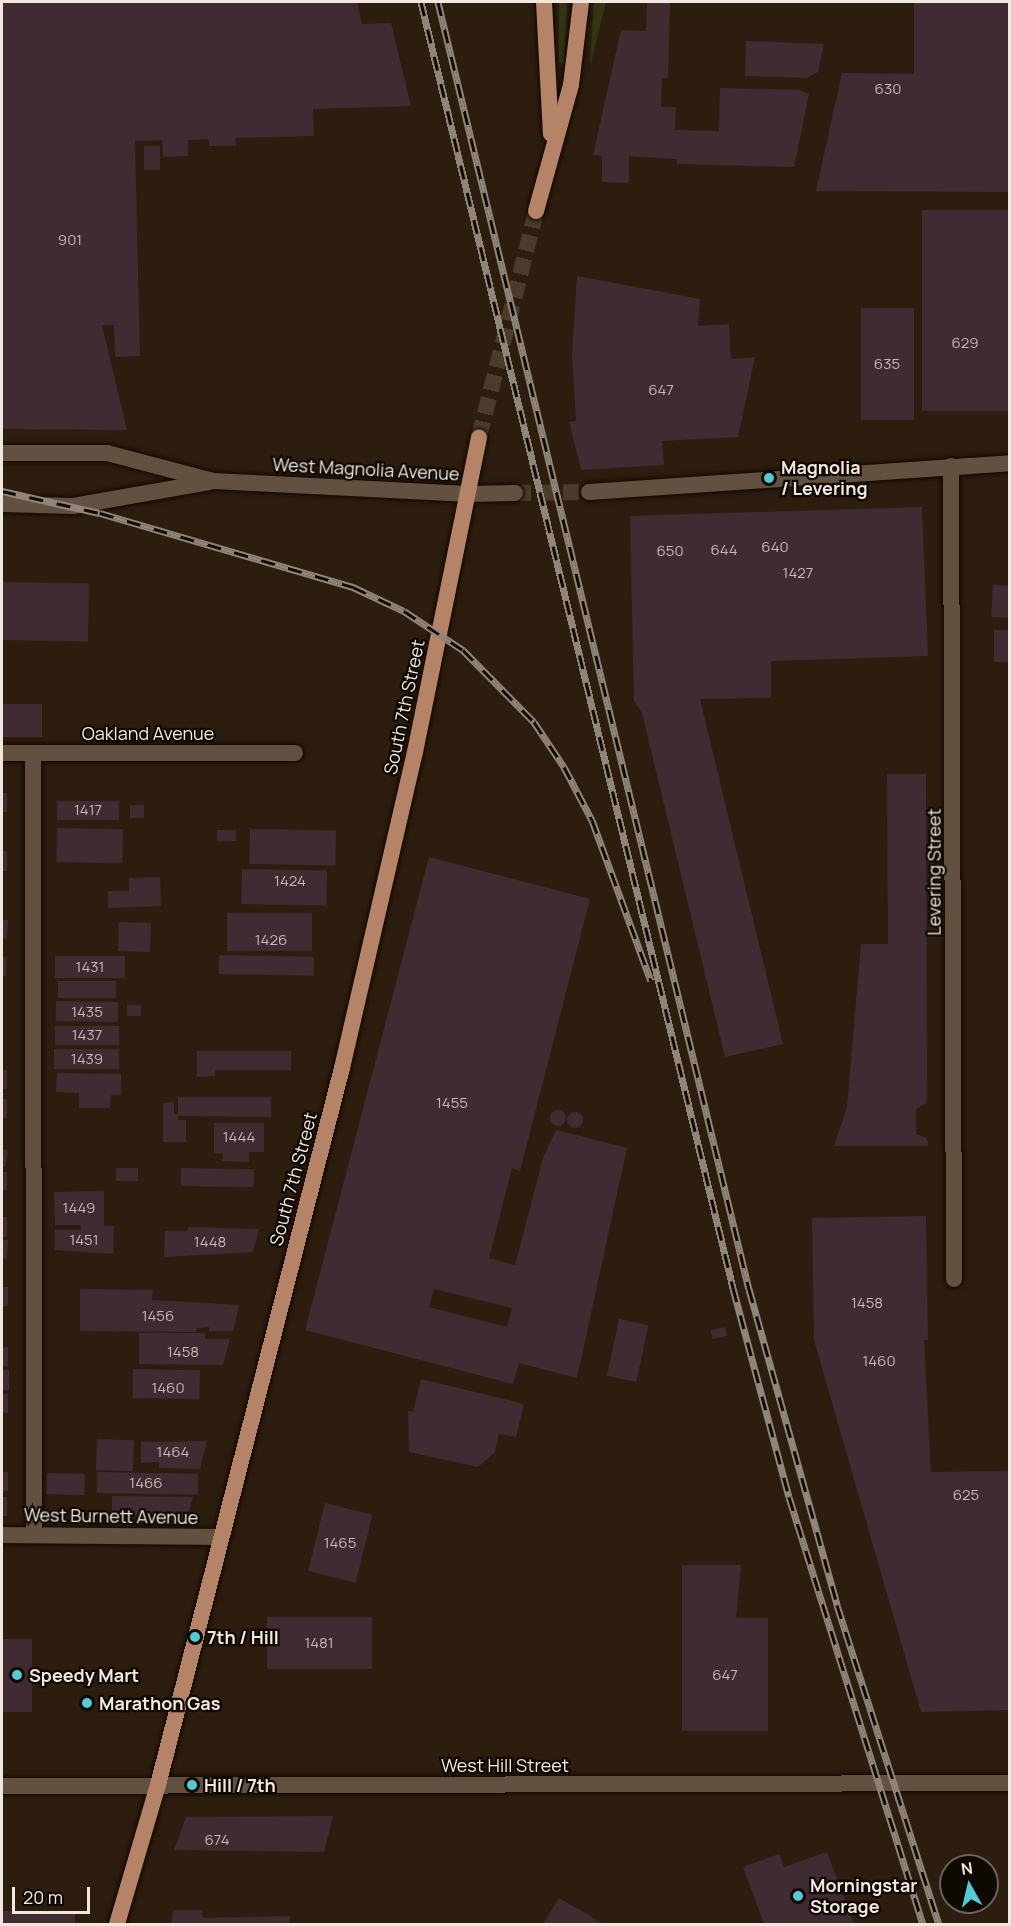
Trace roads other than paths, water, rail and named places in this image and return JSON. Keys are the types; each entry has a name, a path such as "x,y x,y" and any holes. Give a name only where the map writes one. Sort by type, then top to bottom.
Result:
{"main road":[{"path":"544,2 551,150"},
{"path":"536,211 551,150 571,85 581,2"},
{"name":"South 7th Street","path":"117,1924 158,1785 342,1068 469,494 479,438"}],"street":[{"name":"West Magnolia Avenue","path":"2,453 107,453 214,481 469,494 516,493"},
{"path":"589,492 1010,463"},
{"name":"Levering Street","path":"951,466 954,1279"},
{"name":"West Magnolia Avenue","path":"2,504 73,506 214,481"},
{"name":"Oakland Avenue","path":"2,753 295,753"},
{"path":"33,753 34,1534"},
{"name":"West Burnett Avenue","path":"2,1535 220,1538"},
{"name":"West Hill Street","path":"2,1785 1010,1783"}],"tunnel":[{"path":"479,437 536,211"},
{"path":"515,493 589,492"}],"railway":[{"path":"421,2 733,1288 789,1497 923,1924"},
{"path":"438,2 749,1289 837,1605 939,1924"},
{"path":"2,491 100,513 353,587 404,611 463,650 534,722 564,767 592,820 651,981"}],"place":[{"name":"Magnolia / Levering","path":"769,478"},
{"name":"7th / Hill","path":"195,1637"},
{"name":"Speedy Mart","path":"17,1675"},
{"name":"Marathon Gas","path":"87,1703"},
{"name":"Hill / 7th","path":"192,1785"},
{"name":"Morningstar Storage","path":"798,1896"}]}
